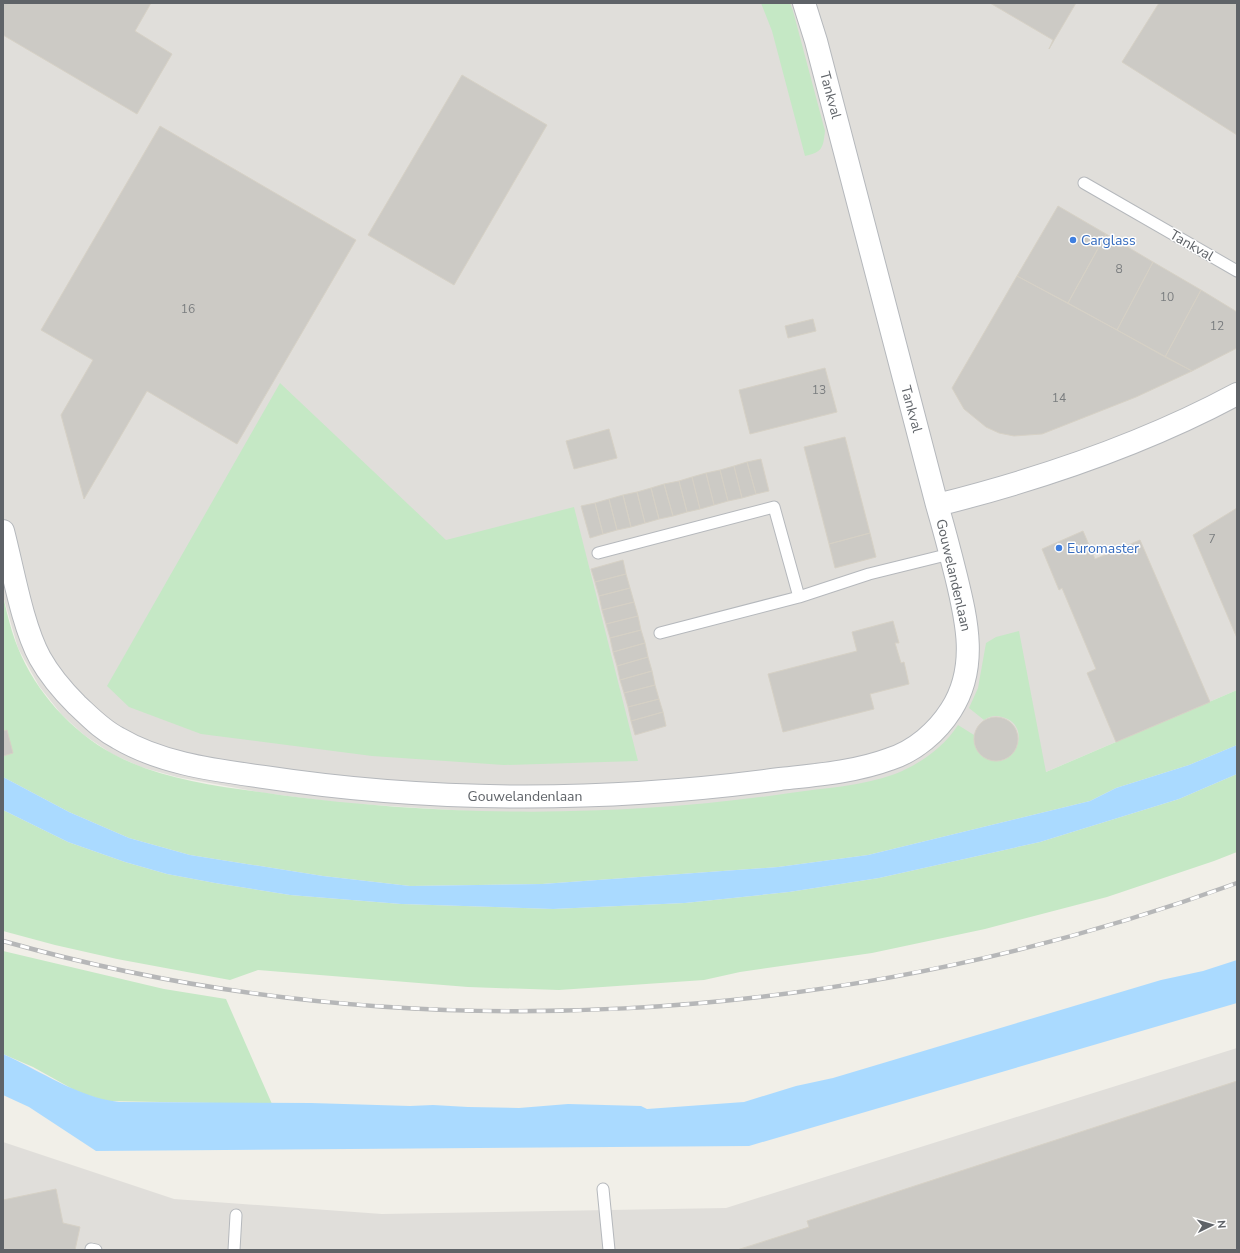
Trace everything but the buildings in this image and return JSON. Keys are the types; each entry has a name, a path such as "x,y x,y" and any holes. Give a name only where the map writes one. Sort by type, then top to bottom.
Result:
{"street":[{"name":"Tankval","path":"804,3 816,41 938,506"},
{"path":"938,506 1007,488 1078,465 1150,436 1237,394"},
{"name":"Gouwelandenlaan","path":"3,531 32,641 40,658 51,675 73,701 95,722 118,739 144,751 180,762 224,771 344,787 427,794 483,796 625,795 687,791 834,772 871,765 907,752 932,734 942,722 959,696 965,680 968,661 967,625 938,506"}],"lane":[{"name":"Tankval","path":"1084,183 1237,271"},
{"path":"598,553 774,507 799,597"},
{"path":"660,633 799,597 869,574 950,554"},
{"path":"603,1189 609,1250"},
{"path":"234,1250 236,1215"}],"shaded area":[{"path":"3,3 1237,3 1237,690 1046,772 687,806 626,810 483,812 342,803 264,793 177,777 141,767 112,754 84,735 62,715 39,686 18,648 3,596"},
{"path":"1237,1048 1237,1250 3,1250 3,1142 174,1199 382,1214 726,1208"}],"green space":[{"path":"761,3 790,3 793,11 825,131 821,149 811,155 805,156 772,31"},
{"path":"280,383 446,540 574,507 638,761 504,765 372,756 201,734 129,707 107,686"},
{"path":"3,596 9,622 18,648 35,680 56,709 83,734 98,745 132,763 173,777 216,786 280,795 407,807 471,811 535,812 662,807 726,801 843,786 883,778 904,770 931,754 946,741 958,725 974,735 976,748 981,755 995,761 1004,760 1012,755 1017,747 1019,738 1017,729 1012,722 1002,717 993,716 984,720 969,708 978,688 986,643 996,637 1019,631 1046,772 1237,690 1237,745 1189,765 1116,788 1090,801 868,855 778,867 542,884 410,886 323,876 190,855 129,838 69,812 3,777"},
{"path":"1237,774 1237,852 1214,861 1107,897 985,929 872,953 740,972 704,980 559,990 468,987 258,970 230,980 117,959 3,931 3,810 68,842 125,862 167,874 215,883 290,895 401,904 553,909 685,903 789,892 879,878 1040,842 1179,799"},
{"path":"3,951 164,989 226,999 272,1104 106,1101 78,1092 33,1067 3,1054"}],"water":[{"path":"1237,745 1237,774 1179,799 1040,842 879,878 789,892 685,903 553,909 401,904 290,895 167,874 125,862 68,842 3,810 3,777 69,812 129,838 190,855 323,876 410,886 542,884 778,867 868,855 1090,801 1116,788 1189,765"},
{"path":"1237,960 1237,1003 749,1146 96,1151 29,1107 3,1095 3,1054 88,1095 119,1102 311,1103 519,1108 568,1104 641,1106 647,1109 744,1102 796,1086 833,1078 1161,980 1203,971"}],"railway":[{"path":"3,941 156,977 311,1000 467,1010 624,1008 781,994 935,968 1088,931 1237,883"}],"place":[{"name":"Carglass","path":"1073,240"},
{"name":"Euromaster","path":"1059,548"}]}
